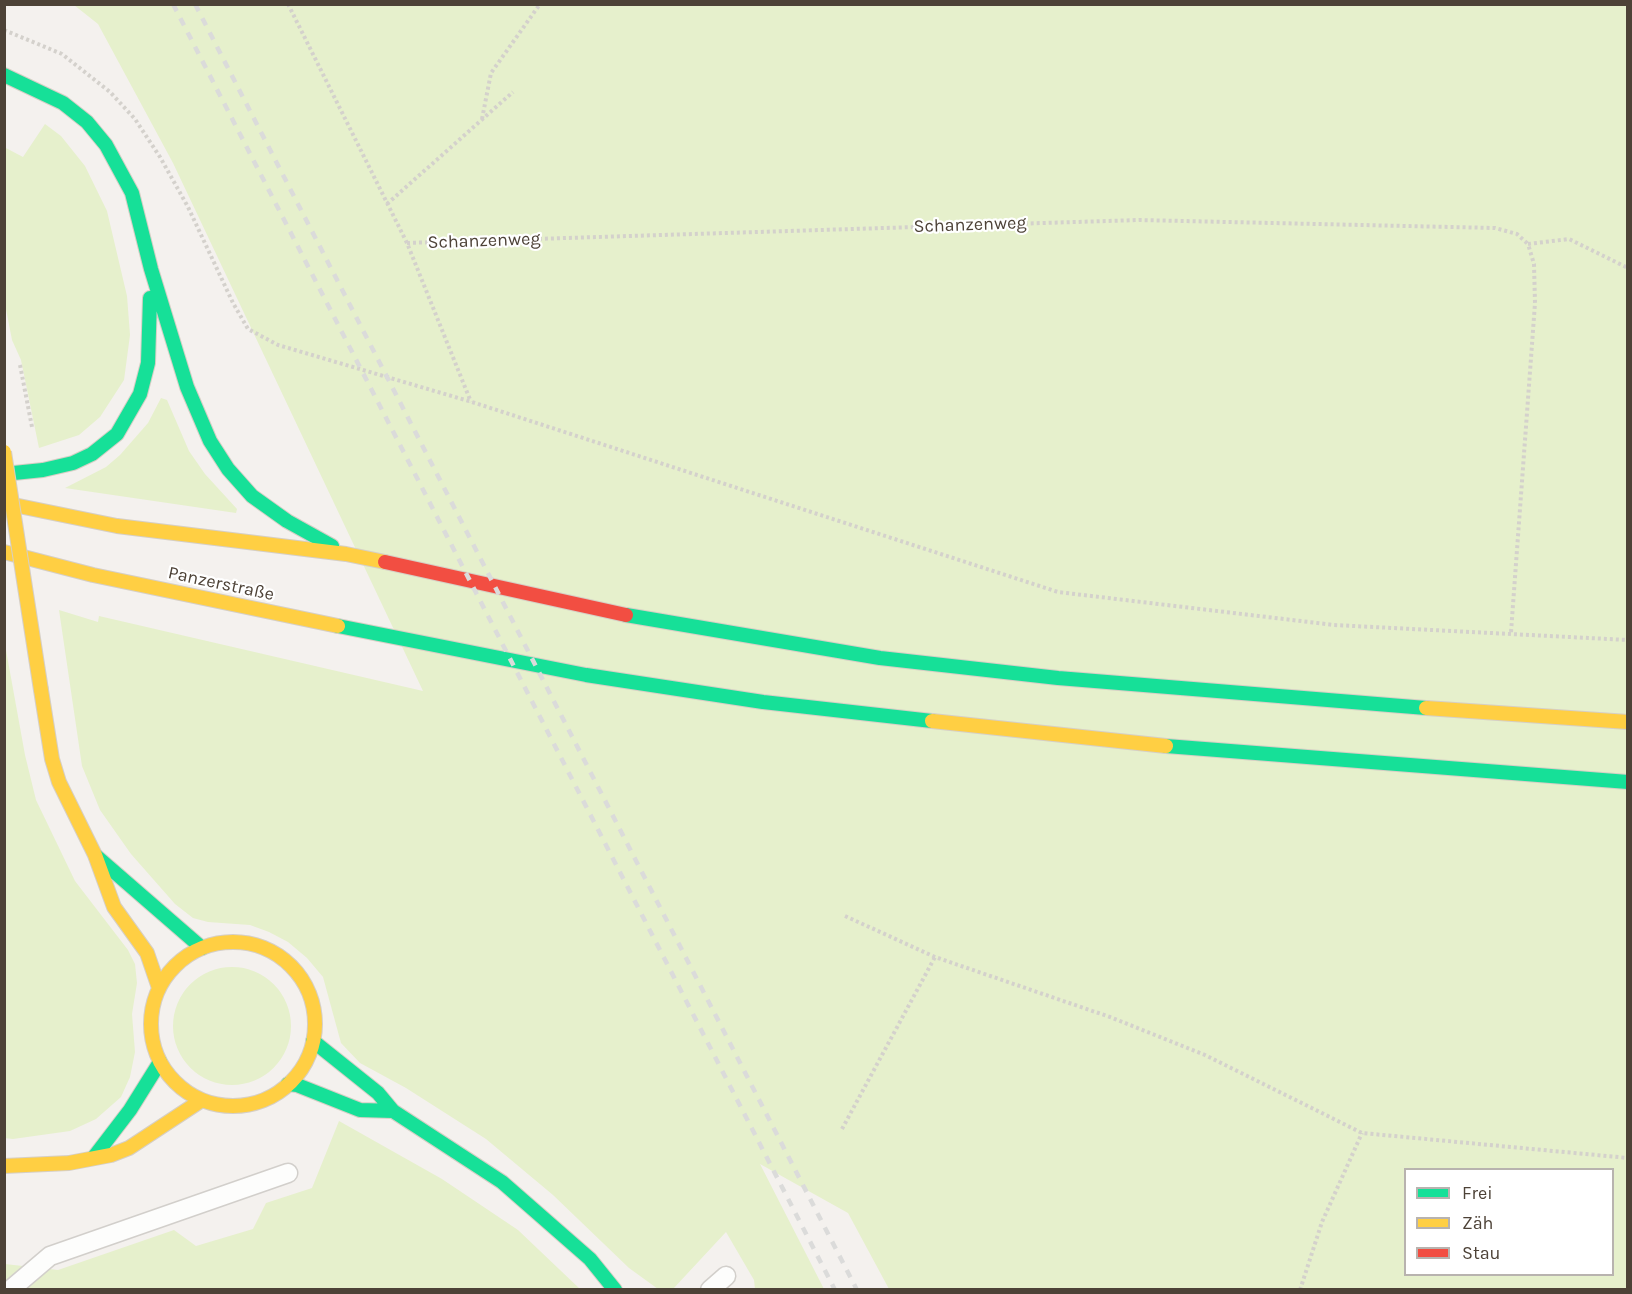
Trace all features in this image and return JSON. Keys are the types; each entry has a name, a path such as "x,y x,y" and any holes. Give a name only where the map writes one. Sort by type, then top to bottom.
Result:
{"main road":[{"path":"7,76 63,103 87,122 106,145 132,193 151,269 187,387 210,441 228,469 252,496 287,521 346,554"},
{"path":"4,474 43,470 73,463 92,454 117,434 140,394 148,363 151,269"},
{"path":"4,452 55,770 68,803 95,855 114,907 147,953 159,988"},
{"path":"4,503 117,526 346,554 627,615 880,658 1281,698 1628,722"},
{"name":"Panzerstraße","path":"4,552 93,575 431,646 586,675 882,717 1111,742 1628,782"},
{"path":"10,570 38,569 93,575"},
{"path":"95,855 202,948"},
{"path":"237,941 271,951 298,973 310,997 315,1023 313,1041 303,1068 288,1084 258,1102 230,1107 202,1100 177,1085 160,1062 152,1036 152,1009 159,988 178,962 202,948 237,941"},
{"path":"313,1041 378,1094 393,1111 502,1182 590,1259 615,1290"},
{"path":"94,1157 126,1116 160,1062"},
{"path":"288,1084 297,1085 360,1110 393,1111"},
{"path":"4,1166 69,1163 111,1155 129,1148 202,1100"}],"lane":[{"path":"10,1290 50,1256 288,1173"},
{"path":"711,1290 726,1276"}],"path":[{"path":"288,4 407,243 472,402"},
{"path":"482,119 491,73 540,4"},
{"path":"4,30 62,54 110,92 135,119 160,157 188,207 232,303 248,329 278,345 472,402 1058,592 1334,625 1511,632 1628,640"},
{"path":"387,204 513,92"},
{"name":"Schanzenweg","path":"407,243 1139,220 1496,228 1517,234 1528,244"},
{"path":"1511,632 1535,303 1534,264 1528,244 1569,239 1628,268"},
{"path":"20,365 32,427"},
{"path":"845,916 935,957 1110,1017 1173,1042 1362,1133 1628,1158"},
{"path":"842,1128 935,957"},
{"path":"1300,1290 1322,1222 1362,1133"}],"green space":[{"path":"74,5 1627,5 1627,1289 889,1289 848,1213 760,1164 824,1289 755,1289 754,1280 726,1232 673,1289 658,1289 629,1268 553,1195 486,1139 406,1088 360,1063 341,1043 323,977 307,958 288,942 269,932 250,925 208,922 193,918 175,904 131,854 100,810 82,766 59,610 98,622 99,616 423,691 173,163 98,24"},
{"path":"45,124 61,136 85,166 107,211 127,296 130,335 124,380 100,417 79,435 39,448 21,360 12,340 5,304 4,147 23,157"},
{"path":"161,398 167,400 189,451 205,474 237,509 236,513 65,488 106,467 120,455 148,423"},
{"path":"4,639 25,755 36,800 75,881 128,950 135,964 137,983 132,1014 135,1052 130,1077 121,1097 96,1119 70,1131 13,1139 4,1138"},
{"path":"232,967 265,977 281,993 291,1026 281,1059 265,1075 232,1085 199,1075 183,1059 173,1026 183,993 199,977"},
{"path":"339,1121 442,1179 518,1230 580,1289 5,1290 5,1264 58,1270 174,1230 196,1246 253,1229 266,1203 312,1188"}],"railway":[{"path":"173,4 835,1290"},
{"path":"195,4 857,1290"}],"traffic: fast":[{"path":"4,75 63,103 87,122 106,145 132,193 151,269 187,387 210,441 228,469 252,496 287,521 332,546"},
{"path":"4,474 43,470 73,463 92,454 117,434 140,394 148,363 150,298"},
{"path":"626,615 880,658 1058,678 1426,708"},
{"path":"338,626 586,675 763,702 932,721"},
{"path":"1166,746 1628,782"},
{"path":"96,856 202,948"},
{"path":"313,1041 378,1093 393,1111 502,1182 590,1259 615,1290"},
{"path":"94,1157 130,1110 160,1062"},
{"path":"288,1084 297,1085 360,1110 393,1111"}],"traffic: slow":[{"path":"4,452 41,690"},
{"path":"4,503 117,526 346,554 385,562"},
{"path":"4,552 93,575 338,626"},
{"path":"41,690 52,759 59,782 95,855 114,907 147,953 159,988"},
{"path":"1426,708 1628,722"},
{"path":"932,721 1166,746"},
{"path":"233,942 264,948 291,966 309,993 315,1024 309,1055 291,1082 264,1100 233,1106 202,1100 175,1082 157,1055 151,1024 157,993 175,966 202,948 233,942"},
{"path":"4,1166 69,1163 111,1155 129,1148 202,1100"}],"traffic: jam":[{"path":"385,562 626,615"}]}
